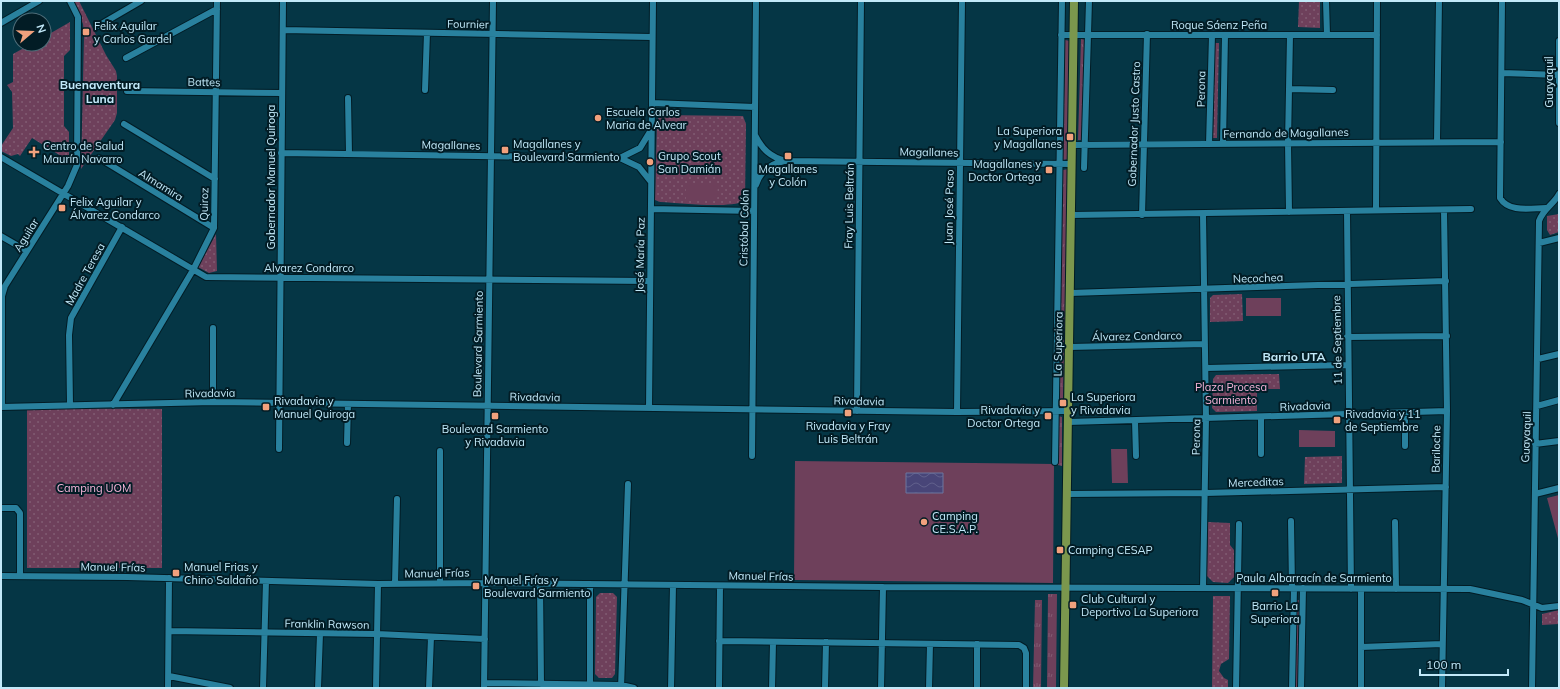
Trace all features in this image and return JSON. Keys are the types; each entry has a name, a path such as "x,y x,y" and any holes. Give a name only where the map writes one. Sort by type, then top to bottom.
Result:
{"main road":[{"name":"La Superiora","path":"1064,688 1074,1"}],"street":[{"path":"1,23 39,1"},
{"name":"Aguilar","path":"1,407 2,296 5,286 64,193 74,176 77,165 78,17 70,1"},
{"path":"98,26 141,1"},
{"name":"Quiroz","path":"112,405 193,270 214,228 217,1"},
{"name":"Gobernador Manuel Quiroga","path":"279,449 283,1"},
{"name":"Boulevard Sarmiento","path":"484,686 493,1"},
{"name":"José María Paz","path":"648,408 653,1"},
{"name":"Cristóbal Colón","path":"752,456 756,1"},
{"name":"Fray Luis Beltrán","path":"857,411 861,1"},
{"name":"Juan José Paso","path":"957,412 962,1"},
{"path":"1054,462 1062,1"},
{"path":"1084,168 1089,1"},
{"path":"1326,1 1327,35"},
{"path":"1376,210 1375,141 1377,1"},
{"path":"1437,141 1439,1"},
{"path":"1502,1 1500,198 1504,205 1511,208 1546,208"},
{"path":"126,58 217,9"},
{"name":"Fournier","path":"282,30 652,37"},
{"path":"425,90 427,33"},
{"name":"Gobernador Justo Castro","path":"1142,215 1147,34"},
{"name":"Roque Sáenz Peña","path":"1061,35 1377,35"},
{"name":"Perona","path":"1209,144 1212,35"},
{"name":"Perona","path":"1222,143 1225,35"},
{"path":"1289,212 1288,142 1290,35"},
{"name":"Guayaquil","path":"1559,41 1559,123"},
{"path":"1502,73 1558,74"},
{"path":"1289,89 1333,90"},
{"name":"Battes","path":"127,91 282,93"},
{"path":"348,98 349,154"},
{"path":"652,103 755,107"},
{"path":"124,124 214,179"},
{"path":"620,158 640,148 652,129"},
{"name":"Magallanes","path":"755,134 761,147 776,159 786,161 1072,164"},
{"name":"Fernando de Magallanes","path":"1072,145 1375,141 1501,142"},
{"name":"Magallanes","path":"281,153 620,158"},
{"name":"Alvarez Condarco","path":"1,157 206,277 650,281"},
{"name":"Almamira","path":"99,158 214,228"},
{"path":"620,158 639,167 651,183"},
{"name":"Magallanes","path":"755,191 757,181 770,166 786,161"},
{"name":"Guayaquil","path":"1532,688 1539,221 1546,208 1557,199 1559,194"},
{"path":"651,208 754,211"},
{"path":"1071,215 1470,209"},
{"name":"Bariloche","path":"1442,688 1447,411 1444,210"},
{"name":"11 de Septiembre","path":"1347,211 1347,365 1351,588"},
{"name":"Perona","path":"1203,214 1203,290 1206,368 1203,588"},
{"name":"Madre Teresa","path":"70,404 69,335 71,318 122,228"},
{"path":"1,236 27,251"},
{"path":"1539,242 1559,238"},
{"name":"Necochea","path":"1070,293 1203,290 1446,281"},
{"path":"212,328 213,402"},
{"path":"1347,337 1446,336"},
{"name":"Álvarez Condarco","path":"1069,347 1205,344"},
{"path":"1538,359 1559,354"},
{"path":"1206,368 1347,365"},
{"path":"1537,406 1559,400"},
{"name":"Rivadavia","path":"1,407 70,404 112,405 213,402 752,410 957,412 1068,411"},
{"path":"347,443 348,404"},
{"name":"Rivadavia","path":"1068,422 1261,418 1447,411"},
{"path":"1405,413 1405,446"},
{"path":"1260,454 1261,418"},
{"path":"1135,421 1136,456"},
{"path":"1535,444 1559,441"},
{"path":"440,451 440,583"},
{"path":"621,686 623,585 628,484"},
{"name":"Merceditas","path":"1067,494 1205,493 1446,487"},
{"path":"1535,494 1559,488"},
{"path":"395,584 398,499"},
{"path":"1,508 16,508 20,513 20,576"},
{"path":"1291,521 1293,588 1292,688"},
{"path":"1396,522 1396,589"},
{"path":"1236,688 1239,524"},
{"name":"Manuel Frías","path":"1,576 169,578 378,584 486,583 1065,588"},
{"path":"168,688 169,578"},
{"path":"263,688 266,581"},
{"path":"376,688 378,584"},
{"path":"540,584 541,684"},
{"path":"590,584 590,685"},
{"path":"671,688 673,585"},
{"path":"719,688 720,586"},
{"path":"881,688 883,587"},
{"name":"Paula Albarracín de Sarmiento","path":"1065,588 1362,588 1482,590 1522,600 1542,608 1559,606"},
{"path":"1301,688 1303,588"},
{"path":"1361,688 1362,588"},
{"name":"Franklin Rawson","path":"168,631 377,634 485,639"},
{"path":"318,688 320,634"},
{"path":"429,688 431,637"},
{"path":"719,641 1020,645 1024,648 1026,653 1026,688"},
{"path":"772,688 773,642"},
{"path":"825,688 826,642"},
{"path":"929,688 930,644"},
{"path":"977,644 977,688"},
{"path":"1361,647 1442,644"},
{"path":"168,676 230,688"},
{"path":"484,686 541,684 621,686 634,688"}],"green space":[{"path":"74,1 79,1 106,55 116,71 117,76 117,113 115,120 81,169 84,36 83,24"},
{"path":"1299,1 1320,1 1320,28 1298,27"},
{"path":"70,22 70,50 64,56 64,126 69,132 69,161 32,138 20,156 18,154 11,156 1,151 1,146 13,128 12,92 7,85 13,82 13,54 17,52 52,52 52,32"},
{"path":"1081,39 1086,40 1083,140 1078,140"},
{"path":"1065,40 1070,41 1068,159 1063,160"},
{"path":"1215,43 1219,43 1217,138 1213,138"},
{"path":"661,115 743,116 746,124 745,201 727,205 716,205 660,202 655,200 657,120"},
{"path":"1068,169 1063,407 1058,406 1063,170"},
{"path":"686,183 718,183 717,199 686,199"},
{"path":"1559,214 1559,232 1550,235 1547,230 1547,216"},
{"path":"216,234 217,271 209,273 198,267"},
{"path":"1242,294 1243,321 1210,322 1210,298 1213,295"},
{"path":"1246,298 1281,298 1281,316 1246,316"},
{"name":"Plaza Procesa Sarmiento","path":"1279,374 1280,389 1257,389 1257,411 1216,412 1212,408 1213,379 1216,375"},
{"name":"Camping UOM","path":"27,408 162,409 162,568 27,568"},
{"path":"1058,416 1062,417 1062,466 1058,465"},
{"path":"1299,430 1335,431 1335,447 1299,447"},
{"path":"1111,449 1127,449 1128,483 1112,483"},
{"path":"1342,456 1342,483 1304,484 1305,457"},
{"name":"Camping CE.S.A.P.","path":"795,461 1054,464 1053,583 794,580"},
{"path":"1559,495 1559,542 1547,498"},
{"path":"1208,522 1230,523 1230,545 1234,550 1234,577 1228,583 1213,582 1207,576"},
{"path":"600,593 613,593 617,597 615,674 612,678 599,678 595,674 596,597"},
{"path":"1048,594 1057,594 1056,688 1047,688"},
{"path":"1213,596 1230,596 1229,659 1221,664 1219,671 1224,678 1228,680 1228,688 1212,688"},
{"path":"1035,600 1042,600 1041,688 1033,688"},
{"path":"1297,600 1300,600 1298,688 1295,688"},
{"path":"1559,610 1559,624 1542,625 1542,614"}],"water":[{"path":"906,473 943,473 943,493 906,493"}],"place":[{"name":"Felix Aguilar y Carlos Gardel","path":"86,32"},
{"name":"Escuela Carlos Maria de Alvear","path":"598,118"},
{"name":"La Superiora y Magallanes","path":"1070,137"},
{"name":"Magallanes y Boulevard Sarmiento","path":"505,150"},
{"name":"Centro de Salud Maurín Navarro","path":"34,152"},
{"name":"Magallanes y Colón","path":"788,156"},
{"name":"Grupo Scout San Damián","path":"650,162"},
{"name":"Magallanes y Doctor Ortega","path":"1049,170"},
{"name":"Felix Aguilar y Álvarez Condarco","path":"62,208"},
{"name":"La Superiora y Rivadavia","path":"1063,403"},
{"name":"Rivadavia y Manuel Quiroga","path":"266,407"},
{"name":"Rivadavia y Fray Luis Beltrán","path":"848,413"},
{"name":"Boulevard Sarmiento y Rivadavia","path":"495,416"},
{"name":"Rivadavia y Doctor Ortega","path":"1048,416"},
{"name":"Rivadavia y 11 de Septiembre","path":"1337,420"},
{"name":"Camping CE.S.A.P.","path":"924,522"},
{"name":"Camping CESAP","path":"1060,550"},
{"name":"Manuel Frias y Chino Saldaño","path":"176,573"},
{"name":"Manuel Frías y Boulevard Sarmiento","path":"476,586"},
{"name":"Barrio La Superiora","path":"1275,593"},
{"name":"Club Cultural y Deportivo La Superiora","path":"1073,605"}],"district":[{"name":"Buenaventura Luna","path":"100,92"},
{"name":"Barrio UTA","path":"1294,357"}]}
